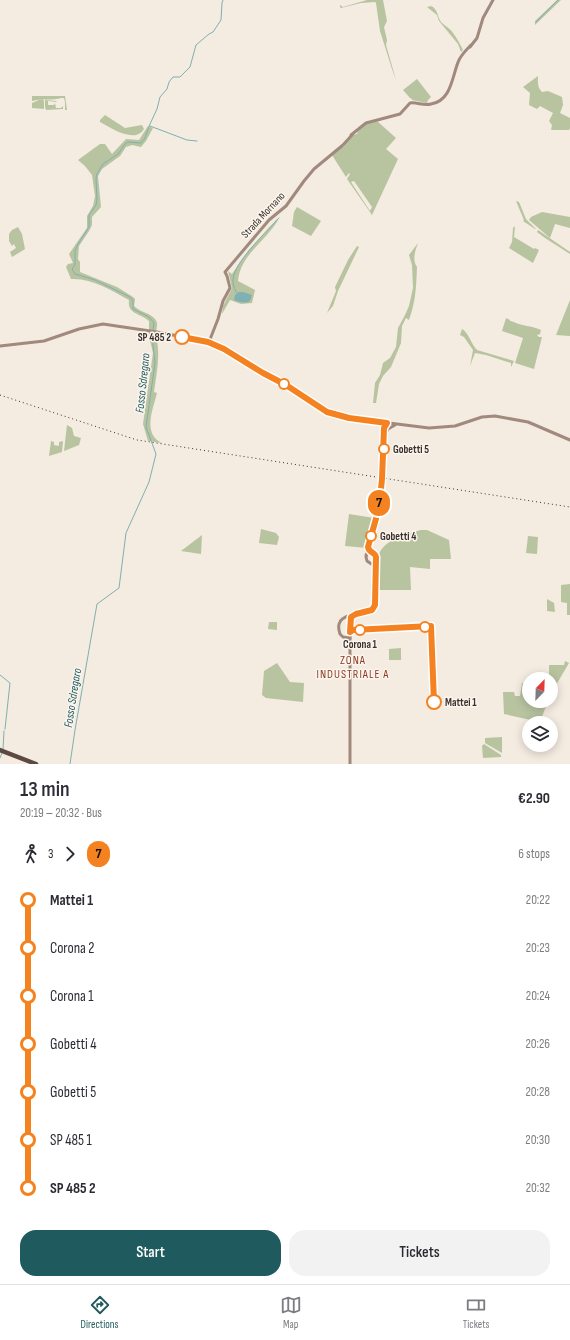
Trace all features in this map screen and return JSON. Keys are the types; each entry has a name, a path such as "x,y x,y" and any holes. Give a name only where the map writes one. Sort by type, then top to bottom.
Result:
{"highway":[{"path":"3,752 30,764"},
{"path":"3,752 36,764"}],"street":[{"name":"Strada Mornano","path":"208,342 218,319 223,301 230,288 225,272 269,220 286,206 304,180 314,169 343,145 366,123 400,114 410,103 424,105 435,104 448,93 462,55 476,38 483,18 493,0"},
{"path":"0,346 44,341 79,329 100,324 157,332 208,342 232,353 263,373 286,385 327,412 349,418 412,427 444,428 459,425 482,417 495,416 528,422 570,440"},
{"path":"382,422 386,429"},
{"path":"376,569 367,561 366,555 379,508 387,423"},
{"path":"386,429 396,424"},
{"path":"350,638 343,637 339,634 340,622 344,618 372,610 375,606 376,559 375,555 368,547"},
{"path":"366,555 372,552"},
{"path":"371,563 376,559"},
{"path":"350,764 350,622 351,617 356,614"},
{"path":"344,618 348,619 350,622"}],"green space":[{"path":"367,0 383,0 387,21 384,27 387,40 386,45 396,80 380,31 376,3 361,3 341,8 340,7 340,5 343,7"},
{"path":"557,0 561,0 535,25 535,21"},
{"path":"431,6 436,11 441,22 456,37 463,50 461,52 458,44 439,21 437,15 427,7"},
{"path":"538,76 540,90 542,92 548,91 562,97 563,105 560,113 570,118 569,130 551,130 552,125 549,121 553,113 540,106 537,109 529,105 530,93 523,87"},
{"path":"417,79 431,97 427,103 412,100 403,90"},
{"path":"32,96 65,96 67,110 65,110 64,98 32,101"},
{"path":"42,99 44,101 44,109 32,108 32,103"},
{"path":"45,100 56,101 57,102 48,101 48,105 54,105 55,103 56,108 61,108 63,106 63,109 46,110"},
{"path":"105,115 125,128 142,125 144,129 135,135 129,135 116,131 100,122"},
{"path":"377,121 396,138 386,149 398,159 372,215 347,179 350,174 349,173 346,177 332,155 344,147 349,138 357,134 358,131 366,124","holes":["354,181 372,207 370,211 351,182"]},
{"path":"148,126 153,128 141,147 132,145 126,147 120,156 102,169 98,176 101,207 92,217 92,225 79,246 78,259 80,262 80,272 117,287 133,297 135,299 134,306 153,317 156,321 158,360 154,392 157,393 150,421 152,434 162,443 148,441 143,424 153,353 149,336 149,321 132,311 129,305 129,300 115,292 86,280 71,279 66,267 68,264 73,263 69,254 87,228 87,216 93,206 95,196 92,175 78,160 100,144 105,144 112,154 126,139 139,140"},
{"path":"516,201 519,202 526,219 536,229 523,221 524,220"},
{"path":"297,207 321,221 311,236 292,226 294,212"},
{"path":"542,212 570,217 570,228 555,224 550,238 529,220 531,217"},
{"path":"277,219 278,220 273,228 243,263 240,272 238,281 255,290 252,303 241,304 230,300 222,314 223,306 232,288 228,271 232,274 248,251"},
{"path":"515,226 514,237 534,249 539,250 533,263 509,248 512,242 513,228"},
{"path":"18,227 22,234 25,249 12,257 10,252 16,248 14,244 12,246 9,241 9,234 12,230"},
{"path":"538,230 570,252 570,254 537,232"},
{"path":"418,243 414,255 415,264 417,267 414,300 411,313 409,320 406,318 402,326 401,343 391,367 383,376 379,384 376,403 373,403 375,383 380,375 383,363 390,358 396,347 398,328 409,306 413,288 412,265 409,255"},
{"path":"357,246 359,247 338,291 333,306 327,313 336,291 335,287 348,260"},
{"path":"570,300 570,336 556,335"},
{"path":"506,318 510,321 541,330 540,334 537,335 542,337 534,369 515,363 523,338 502,331"},
{"path":"462,329 477,350 514,361 511,367 511,363 475,353 470,366 473,350 464,337 460,335"},
{"path":"67,425 72,428 74,436 81,438 79,445 64,451"},
{"path":"51,441 54,442 54,445 59,446 59,442 63,441 62,452 49,456"},
{"path":"349,514 374,518 367,548 345,546"},
{"path":"261,529 276,533 279,537 277,545 259,543"},
{"path":"421,530 427,530 449,540 451,559 430,559 430,569 410,567 411,590 379,590 378,558 380,552 389,542"},
{"path":"202,535 201,554 181,551"},
{"path":"528,536 538,537 537,554 526,553"},
{"path":"570,584 570,615 567,615 567,603 561,602 561,585"},
{"path":"547,599 554,603 555,612 547,611"},
{"path":"269,622 277,622 277,630 268,629"},
{"path":"401,648 401,660 389,660 389,649"},
{"path":"565,661 569,663 558,682 558,672 549,672 549,665 564,665"},
{"path":"277,663 290,682 304,683 303,702 266,698 262,695 264,671"},
{"path":"522,683 522,708 545,708 542,716 522,716 522,718 504,714 503,692 514,692 515,696 520,696"},
{"path":"502,737 502,753 485,743 485,738"},
{"path":"484,744 501,755 501,757 483,758 482,746"}],"water":[{"path":"239,292 252,295 250,301 244,303 234,300 235,295"}],"waterway":[{"name":"Fosso Sdregaro","path":"70,764 97,604 119,588 126,533 149,482 156,454 146,427 155,363 152,336 154,323 149,317 133,309 133,301 130,297 95,280 75,274 72,269 75,265 75,251 89,227 89,215 96,205 97,174 103,164 118,154 125,144 128,142 141,143 145,138 157,109 160,97 167,89 169,82 173,77 180,77 190,67 196,45 213,32 221,20 223,0"},
{"path":"536,22 558,0"},
{"path":"150,126 187,140 197,141"},
{"path":"237,293 233,282 233,277 237,268 254,245 279,218"},
{"path":"0,675 10,683 5,729"},
{"path":"3,750 4,731"},
{"path":"0,758 2,753"}],"railway":[{"path":"0,395 137,440 570,507"}],"bus line":[{"name":"7","path":"182,337 217,345 286,385 327,412 357,420 387,423 384,428 385,434 379,508 368,547 369,550 376,556 375,605 372,610 356,614 351,617 350,632 353,630 431,626 434,702"}],"place":[{"name":"SP 485 2","path":"182,337"},
{"name":"Gobetti 5","path":"384,449"},
{"name":"Gobetti 4","path":"371,536"},
{"name":"Corona 1","path":"360,630"},
{"name":"Mattei 1","path":"434,702"}],"district":[{"name":"ZONA INDUSTRIALE A","path":"353,667"}]}
